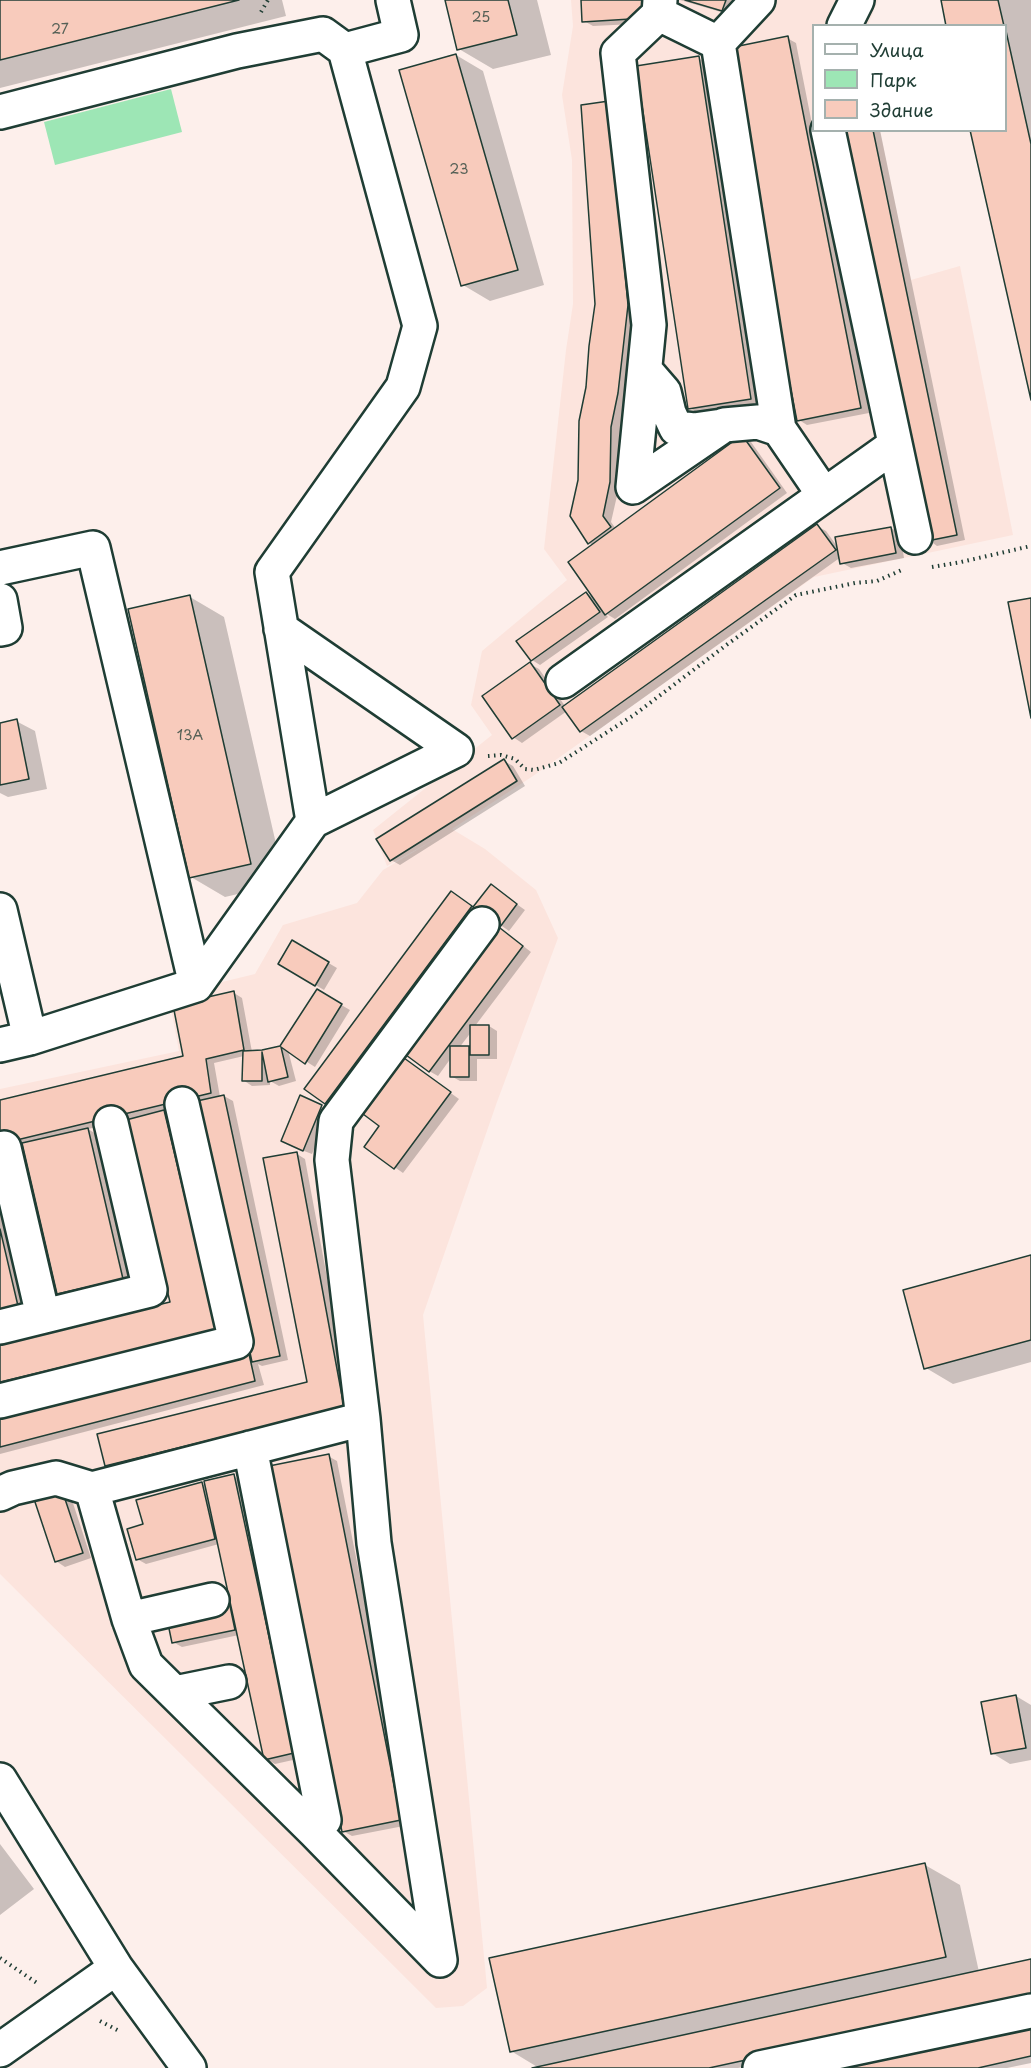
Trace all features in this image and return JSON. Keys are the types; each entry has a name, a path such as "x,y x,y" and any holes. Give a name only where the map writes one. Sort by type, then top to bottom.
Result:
{"lane":[{"path":"345,50 401,35 393,0"},
{"path":"718,43 758,0"},
{"path":"845,24 856,0"},
{"path":"724,425 633,487 649,325 618,53 659,7 718,43 779,429 824,495"},
{"path":"0,112 237,51 323,34 345,50 420,326 403,387 272,572 313,821"},
{"path":"828,132 895,445 916,557"},
{"path":"645,370 664,392 669,413 676,428 694,430 758,422 779,429"},
{"path":"562,681 895,445"},
{"path":"0,568 93,548 196,985"},
{"path":"0,600 5,628 0,629"},
{"path":"0,910 15,1042 196,985 313,821 456,750 282,629"},
{"path":"92,1489 129,1619 146,1665 314,1831 440,1960 374,1544 363,1419 332,1160 336,1121 482,924"},
{"path":"0,1401 236,1342 182,1104"},
{"path":"0,1327 150,1290 111,1123"},
{"path":"4,1148 43,1316"},
{"path":"0,1494 13,1488 56,1478 92,1489 363,1419"},
{"path":"250,1448 324,1820 314,1831"},
{"path":"129,1619 212,1600"},
{"path":"175,1693 228,1682"},
{"path":"0,1780 116,1968 189,2068"},
{"path":"0,2050 116,1968"},
{"path":"760,2068 1031,2011"}],"path":[{"path":"456,750 484,756 501,755 515,759 525,769 534,770 559,763 634,715 796,595 877,580 898,570 916,557 961,562 1031,546"}],"shaded area":[{"path":"571,0 878,0 868,24 812,24 812,132 880,132 911,280 960,266 1013,535 814,577 533,776 452,829 485,849 536,890 558,938 497,1102 423,1315 487,1988 463,2006 436,2008 0,1574 0,1089 179,1051 170,1003 177,993 255,974 283,925 357,903 383,870 437,838 387,866 373,830 492,735 471,705 482,651 567,580 544,549 573,304 572,160 562,95 573,26"}],"green space":[{"path":"171,89 182,132 55,165 44,122"}],"building":[{"path":"0,0 239,0 0,60"},
{"path":"445,0 508,0 517,35 457,50"},
{"path":"581,0 646,0 647,18 582,22"},
{"path":"685,0 726,0 722,11"},
{"path":"941,0 998,0 1004,24 946,24"},
{"path":"788,36 861,408 797,421 724,49"},
{"path":"1007,36 1031,144 1031,400 970,132 1007,132"},
{"path":"456,54 518,270 461,286 399,70"},
{"path":"699,56 751,399 688,409 636,66"},
{"path":"609,101 628,305 618,393 611,427 610,482 603,516 611,527 588,544 570,516 578,480 579,421 586,387 595,304 581,105"},
{"path":"842,132 873,132 957,535 927,541"},
{"path":"742,435 780,488 605,615 568,562"},
{"path":"817,524 836,550 580,732 562,707"},
{"path":"891,527 896,553 840,564 835,537"},
{"path":"586,592 600,612 531,661 516,641"},
{"path":"190,595 251,864 189,878 128,609"},
{"path":"1031,598 1031,718 1008,602"},
{"path":"530,662 560,705 512,739 482,696"},
{"path":"17,719 29,779 0,785 0,723"},
{"path":"504,759 517,781 390,861 376,839"},
{"path":"491,884 517,904 500,927 473,907"},
{"path":"451,891 472,906 325,1104 304,1089"},
{"path":"500,928 523,946 429,1072 406,1055"},
{"path":"292,940 329,962 315,986 278,964"},
{"path":"317,989 342,1004 305,1064 281,1047 288,1077 268,1082 262,1052 262,1081 242,1081 243,1051 280,1046"},
{"path":"234,991 244,1050 206,1059 211,1093 0,1144 0,1100 183,1056 173,1005"},
{"path":"470,1025 489,1025 489,1055 470,1055"},
{"path":"450,1046 469,1046 469,1077 450,1077"},
{"path":"404,1058 451,1092 394,1169 364,1147 379,1126 363,1114"},
{"path":"224,1095 280,1356 252,1362 197,1101"},
{"path":"300,1095 322,1105 303,1151 281,1141"},
{"path":"164,1110 217,1330 0,1382 0,1343 170,1302 126,1120"},
{"path":"88,1128 123,1279 57,1294 22,1143"},
{"path":"297,1152 344,1407 105,1466 97,1434 307,1382 263,1158"},
{"path":"0,1229 18,1306 0,1310"},
{"path":"1031,1255 1031,1340 924,1369 903,1290"},
{"path":"249,1354 255,1381 0,1447 0,1419"},
{"path":"329,1454 401,1820 342,1832 269,1466"},
{"path":"234,1474 294,1753 264,1760 204,1481"},
{"path":"202,1482 215,1539 136,1560 127,1529 143,1524 136,1500"},
{"path":"61,1487 83,1553 55,1562 33,1496"},
{"path":"229,1601 235,1630 172,1643 166,1614"},
{"path":"1016,1695 1026,1748 991,1754 981,1702"},
{"path":"925,1863 946,1957 510,2052 489,1958"},
{"path":"1031,1959 1031,1998 709,2068 532,2068"},
{"path":"1031,2021 1031,2056 978,2068 819,2068"}]}
